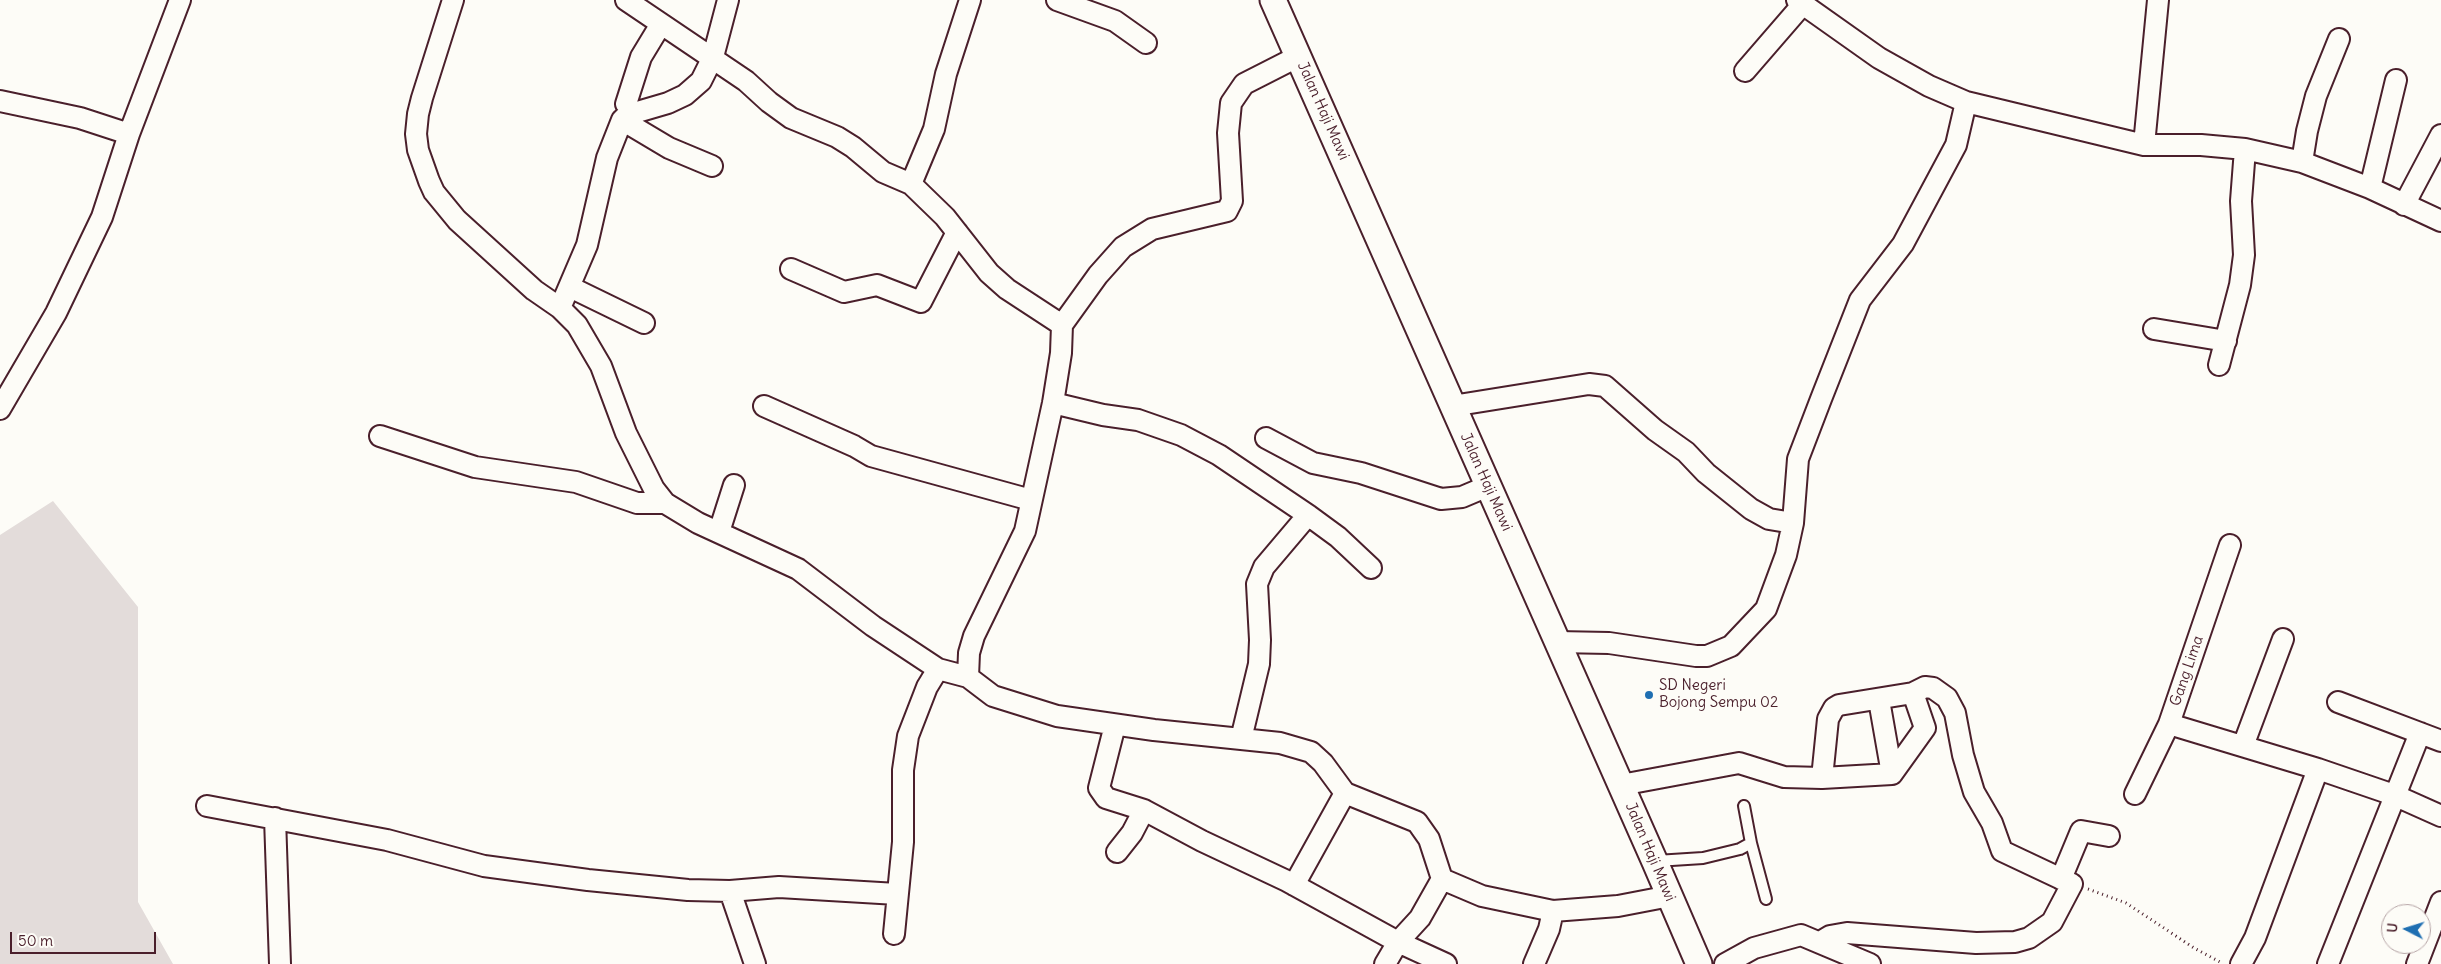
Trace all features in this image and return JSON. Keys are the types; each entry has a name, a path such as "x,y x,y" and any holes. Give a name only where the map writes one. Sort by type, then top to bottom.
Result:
{"street":[{"path":"0,408 37,348 79,267 102,217 129,134 180,0"},
{"path":"453,0 422,98 416,134 422,165 434,192 457,220 534,290 560,308 577,325 600,366 626,433 654,489 665,502 698,523 798,568 873,626 938,669 968,677 993,696 1057,716 1115,725 1280,743 1310,752 1323,763 1345,793 1417,822 1429,840 1442,880 1420,918 1398,942 1385,964"},
{"path":"626,0 713,57 746,81 768,102 791,118 837,137 853,147 883,172 911,184 957,232 989,273 1007,288 1062,325"},
{"path":"624,112 627,115 668,103 685,95 701,81 713,57 728,0"},
{"path":"911,184 934,129 946,74 970,0"},
{"path":"1057,0 1115,21 1146,43"},
{"name":"Jalan Haji Mawi","path":"1273,0 1699,964"},
{"path":"2144,145 2158,0"},
{"path":"1745,71 1800,2 1879,58 1929,86 1966,102 2144,145 2201,145 2245,149 2302,162 2370,188 2441,221"},
{"path":"560,308 587,245 608,158 640,57 661,24"},
{"path":"2302,162 2307,131 2316,96 2339,39"},
{"path":"968,677 969,653 974,636 1019,546 1032,500 1053,403 1061,353 1062,325 1098,275 1122,247 1152,229 1227,211 1232,202 1228,133 1231,103 1244,84 1299,56"},
{"path":"2370,188 2396,80"},
{"path":"0,101 80,118 129,134"},
{"path":"1558,642 1609,643 1696,656 1719,652 1740,638 1766,609 1786,555 1793,523 1798,459 1860,300 1902,244 1919,216 1956,144 1966,102"},
{"path":"624,112 669,148 712,166"},
{"path":"2404,205 2441,136"},
{"path":"2219,366 2240,284 2244,255 2241,201 2245,149"},
{"path":"791,269 844,292 877,285 923,302 957,232"},
{"path":"570,287 644,323"},
{"path":"2154,329 2226,340"},
{"path":"1452,406 1588,384 1605,386 1655,430 1686,452 1706,473 1751,509 1769,519 1793,523"},
{"path":"1053,403 1103,415 1138,420 1181,435 1219,455 1308,515 1338,537 1371,568"},
{"path":"764,406 854,446 871,456 1032,500"},
{"path":"380,436 475,466 576,482 637,503 665,502"},
{"path":"1266,438 1313,463 1361,472 1441,499 1462,497 1488,486"},
{"path":"719,532 734,485"},
{"path":"1241,739 1259,664 1260,640 1257,584 1264,567 1308,515"},
{"name":"Gang Lima","path":"2135,794 2169,724 2230,545"},
{"path":"2243,746 2283,639"},
{"path":"894,934 903,842 903,770 908,736 927,687 938,669"},
{"path":"1822,778 1830,713 1839,705 1913,693 1926,687 1933,688 1943,694 1951,705 1974,792 1992,823 2002,851 2066,882"},
{"path":"1892,774 1925,728 1913,693"},
{"path":"1879,700 1892,774"},
{"path":"2338,702 2441,741"},
{"path":"2169,724 2318,769 2394,796 2441,816"},
{"path":"1115,725 1100,783 1100,792 1106,798 1144,810 1202,841 1294,885 1398,942 1446,964"},
{"path":"2328,964 2420,733"},
{"path":"1621,785 1739,763 1784,777 1822,778 1892,774"},
{"path":"2242,964 2255,938 2318,769"},
{"path":"1294,885 1345,793"},
{"path":"207,806 387,840 484,866 597,881 688,890 730,891 779,888 897,894"},
{"path":"1117,852 1132,833 1144,810"},
{"path":"275,818 280,964"},
{"path":"1820,942 1830,936 1847,933 1976,943 2015,942 2029,938 2052,922 2081,832 2109,836"},
{"path":"1442,880 1482,896 1553,912 1618,906 1670,896"},
{"path":"730,891 755,964"},
{"path":"2417,964 2441,902"},
{"path":"1534,964 1549,929 1553,912"},
{"path":"1737,961 1754,948 1801,935 1870,964"}],"lane":[{"path":"1744,806 1766,899"},
{"path":"1655,862 1703,858 1740,849 1752,843"}],"path":[{"path":"2066,882 2126,903 2207,956 2225,964"}],"shaded area":[{"path":"53,501 138,607 138,902 173,964 0,964 0,535"}],"place":[{"name":"SD Negeri Bojong Sempu 02","path":"1649,695"}]}
